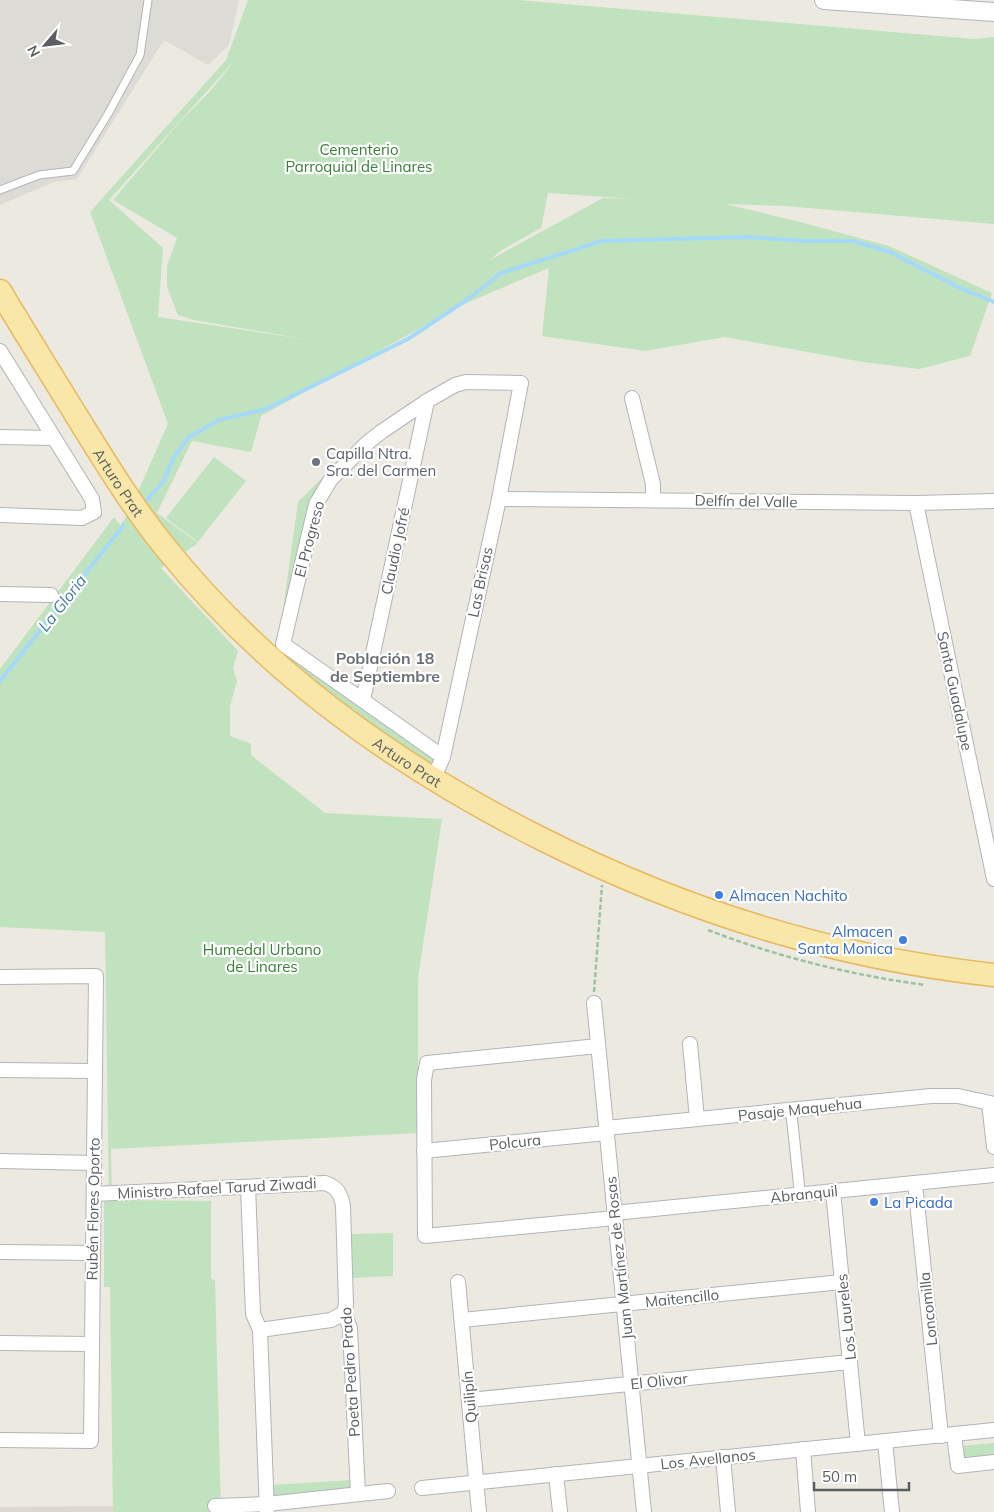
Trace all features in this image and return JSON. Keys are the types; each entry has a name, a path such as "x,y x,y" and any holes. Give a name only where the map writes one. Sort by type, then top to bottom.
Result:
{"main road":[{"name":"Arturo Prat","path":"0,291 126,495 181,566 234,623 313,694 374,742 433,780 503,820 616,875 697,907 743,923 832,948 922,966 994,975"}],"street":[{"path":"826,0 994,12"},
{"path":"0,515 82,518 94,512 92,499 1,355"},
{"name":"El Progreso","path":"283,644 316,504 341,469 366,444 426,401 454,385 466,382 521,383"},
{"name":"Las Brisas","path":"433,780 443,757 499,499 521,383"},
{"path":"632,398 653,484 653,500"},
{"name":"Claudio Jofré","path":"363,700 426,401"},
{"path":"0,437 53,438"},
{"name":"Delfín del Valle","path":"499,499 916,503 994,501"},
{"name":"Santa Guadalupe","path":"916,503 994,879"},
{"path":"0,594 51,595"},
{"name":"Arturo Prat","path":"283,644 443,757"},
{"name":"Rubén Flores Oporto","path":"0,977 96,976 91,1441 0,1440"},
{"name":"Juan Martínez de Rosas","path":"594,1003 644,1512"},
{"path":"690,1044 697,1119"},
{"path":"424,1151 424,1080 427,1063 598,1046"},
{"path":"0,1070 95,1071"},
{"name":"Pasaje Maquehua","path":"606,1130 931,1096 958,1096 992,1104"},
{"path":"992,1104 994,1147"},
{"path":"791,1110 800,1194"},
{"name":"Polcura","path":"424,1151 606,1130"},
{"name":"Abranquil","path":"424,1151 425,1236 800,1194 994,1175"},
{"path":"0,1161 94,1163"},
{"name":"Ministro Rafael Tarud Ziwadi","path":"94,1194 325,1183 332,1185 338,1190"},
{"name":"Loncomilla","path":"915,1183 948,1435 958,1466 994,1462"},
{"path":"248,1187 253,1314 260,1330 267,1508"},
{"name":"Poeta Pedro Prado","path":"338,1190 342,1196 344,1206 346,1304 344,1313 350,1328 358,1494"},
{"name":"Los Laureles","path":"833,1191 858,1444"},
{"path":"0,1252 93,1253"},
{"name":"Quilipín","path":"458,1282 479,1512"},
{"name":"Maitencillo","path":"462,1320 842,1282"},
{"path":"260,1330 331,1320 344,1313"},
{"path":"0,1342 92,1344"},
{"name":"El Olivar","path":"469,1400 850,1362"},
{"name":"Los Avellanos","path":"422,1488 994,1430"},
{"path":"885,1441 892,1512"},
{"path":"803,1449 808,1512"},
{"path":"723,1457 728,1512"},
{"path":"556,1474 560,1512"},
{"path":"215,1506 267,1508 388,1491"}],"lane":[{"path":"0,190 39,175 73,171 108,114 140,55 148,0"}],"path":[{"path":"594,1003 602,881"}],"shaded area":[{"path":"0,0 239,0 229,45 208,65 164,40 77,179 54,182 0,205"},
{"path":"113,1506 113,1512 0,1512 0,1507"}],"green space":[{"path":"248,0 518,0 974,39 994,37 994,224 785,206 725,204 889,246 992,293 970,356 919,369 863,362 725,337 645,351 542,336 549,268 464,304 261,416 251,452 192,441 157,513 198,543 161,568 238,651 233,668 237,681 230,706 230,736 251,744 251,755 325,813 442,819 418,978 418,1133 111,1149 112,1200 211,1201 211,1279 215,1280 221,1512 113,1512 110,1287 104,1287 104,1200 109,1200 105,932 0,927 0,669 114,517 120,525 127,516 168,424 90,212 226,60","holes":["235,60 212,89 178,124 113,200 177,238 167,266 167,287 178,315 194,320 310,340 158,317 163,248 109,200","548,193 634,199 603,198 488,261 502,250 541,228"]},
{"path":"214,457 246,481 198,542 166,518"},
{"path":"327,473 329,479 280,631 298,502"},
{"path":"285,652 435,758 432,765 343,707 281,655"},
{"path":"393,1233 393,1276 353,1278 351,1234"},
{"path":"994,1443 994,1457 960,1461 959,1446"},
{"path":"351,1480 352,1490 273,1499 272,1485"}],"waterway":[{"path":"144,503 163,482 174,457 189,437 219,420 266,409 408,339 468,299 501,273 602,241 748,237 803,241 853,241 890,252 960,288 994,302"},
{"name":"La Gloria","path":"0,681 123,526"}],"place":[{"name":"Capilla Ntra. Sra. del Carmen","path":"316,462"},
{"name":"Almacen Nachito","path":"719,895"},
{"name":"Almacen Santa Monica","path":"903,940"},
{"name":"La Picada","path":"874,1202"}],"district":[{"name":"Población 18 de Septiembre","path":"385,667"}],"park label":[{"name":"Cementerio Parroquial de Linares","path":"359,158"},
{"name":"Humedal Urbano de Linares","path":"262,958"}]}
